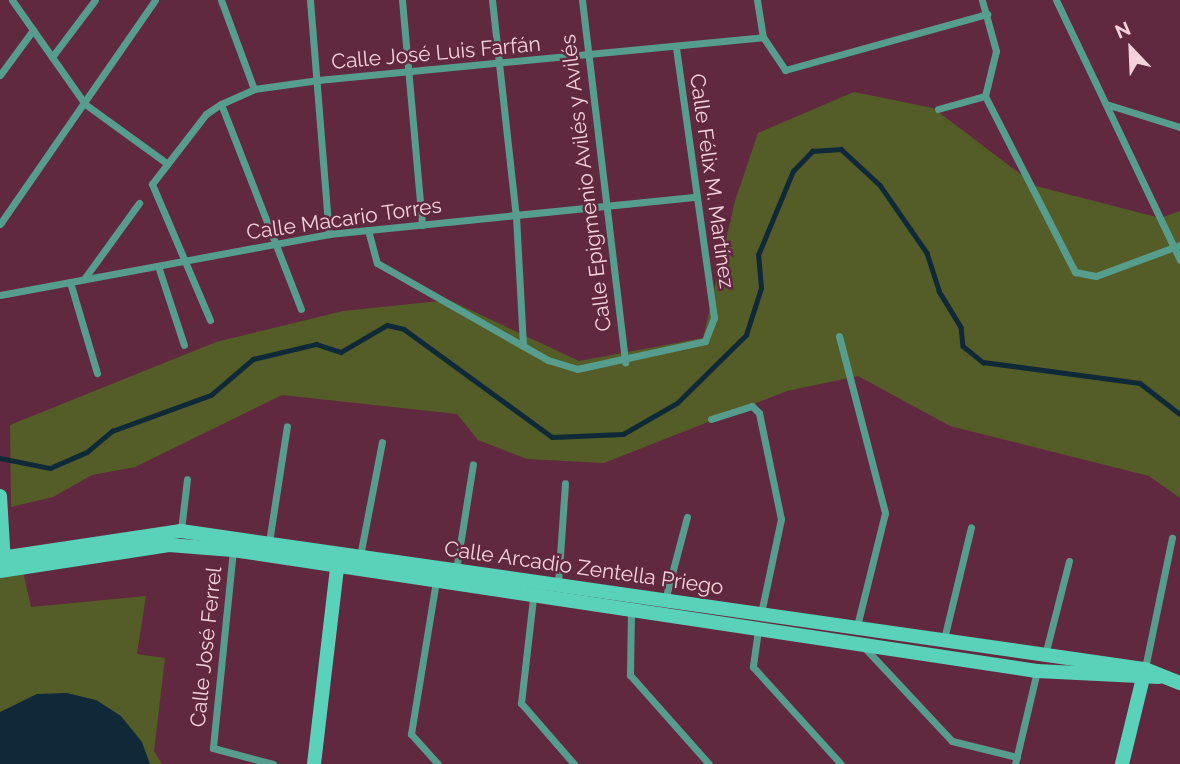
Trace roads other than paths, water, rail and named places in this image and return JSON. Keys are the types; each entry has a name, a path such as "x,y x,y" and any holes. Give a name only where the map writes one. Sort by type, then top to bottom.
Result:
{"street":[{"path":"12,0 85,104 168,164"},
{"path":"0,224 155,0"},
{"path":"221,0 254,89"},
{"path":"310,0 329,234"},
{"path":"402,0 422,225"},
{"path":"492,0 516,215 523,346"},
{"name":"Calle Epigmenio Avilés y Avilés","path":"582,0 603,207 625,362"},
{"path":"757,0 764,37 785,69 986,13"},
{"path":"982,0 996,51 985,96 1075,272 1083,277 1177,246"},
{"path":"1055,0 1177,246 1180,260"},
{"path":"52,57 92,3"},
{"path":"0,75 33,30"},
{"name":"Calle José Luis Farfán","path":"186,261 152,184 221,104 254,89 318,80 677,49 764,37"},
{"name":"Calle Félix M. Martínez","path":"625,362 705,341 714,318 677,49"},
{"path":"938,109 985,96"},
{"path":"221,104 273,244 301,309"},
{"path":"1106,104 1180,127"},
{"name":"Calle Macario Torres","path":"0,295 329,234 696,197"},
{"path":"84,279 139,203"},
{"path":"368,230 377,264 523,346 577,369 625,362"},
{"path":"186,261 210,320"},
{"path":"158,266 184,345"},
{"path":"70,282 97,373"},
{"path":"839,337 885,513 856,631"},
{"path":"711,419 751,406 759,413 781,519 760,615"},
{"path":"268,542 287,426"},
{"path":"360,556 382,442"},
{"path":"456,570 473,464"},
{"path":"181,531 187,479"},
{"path":"558,585 565,483"},
{"path":"0,496 2,564"},
{"path":"664,601 687,517"},
{"path":"940,657 971,527"},
{"name":"Calle Arcadio Zentella Priego","path":"2,564 181,531 856,631 1045,655 1180,683"},
{"path":"1122,764 1144,675 1172,538"},
{"name":"Calle Arcadio Zentella Priego","path":"2,564 158,545 233,550 533,598 1037,671 1144,675"},
{"name":"Calle José Ferrel","path":"233,550 213,748 273,764"},
{"path":"1045,655 1069,561"},
{"path":"314,764 337,567"},
{"path":"438,567 411,734 438,764"},
{"path":"533,598 521,704 574,764"},
{"path":"631,611 630,675 709,764"},
{"path":"758,630 753,667 841,764"},
{"path":"862,646 953,741 1016,761 1037,671"}],"water":[{"path":"67,693 96,700 121,716 142,742 150,764 0,764 0,712 37,694"}],"waterway":[{"path":"0,458 50,468 87,452 112,431 211,395 253,359 316,344 341,352 387,325 404,329 552,437 623,434 677,403 746,335 761,288 758,255 793,171 812,151 841,149 880,185 927,253 939,291 961,327 963,346 983,362 1140,383 1180,414"}]}
